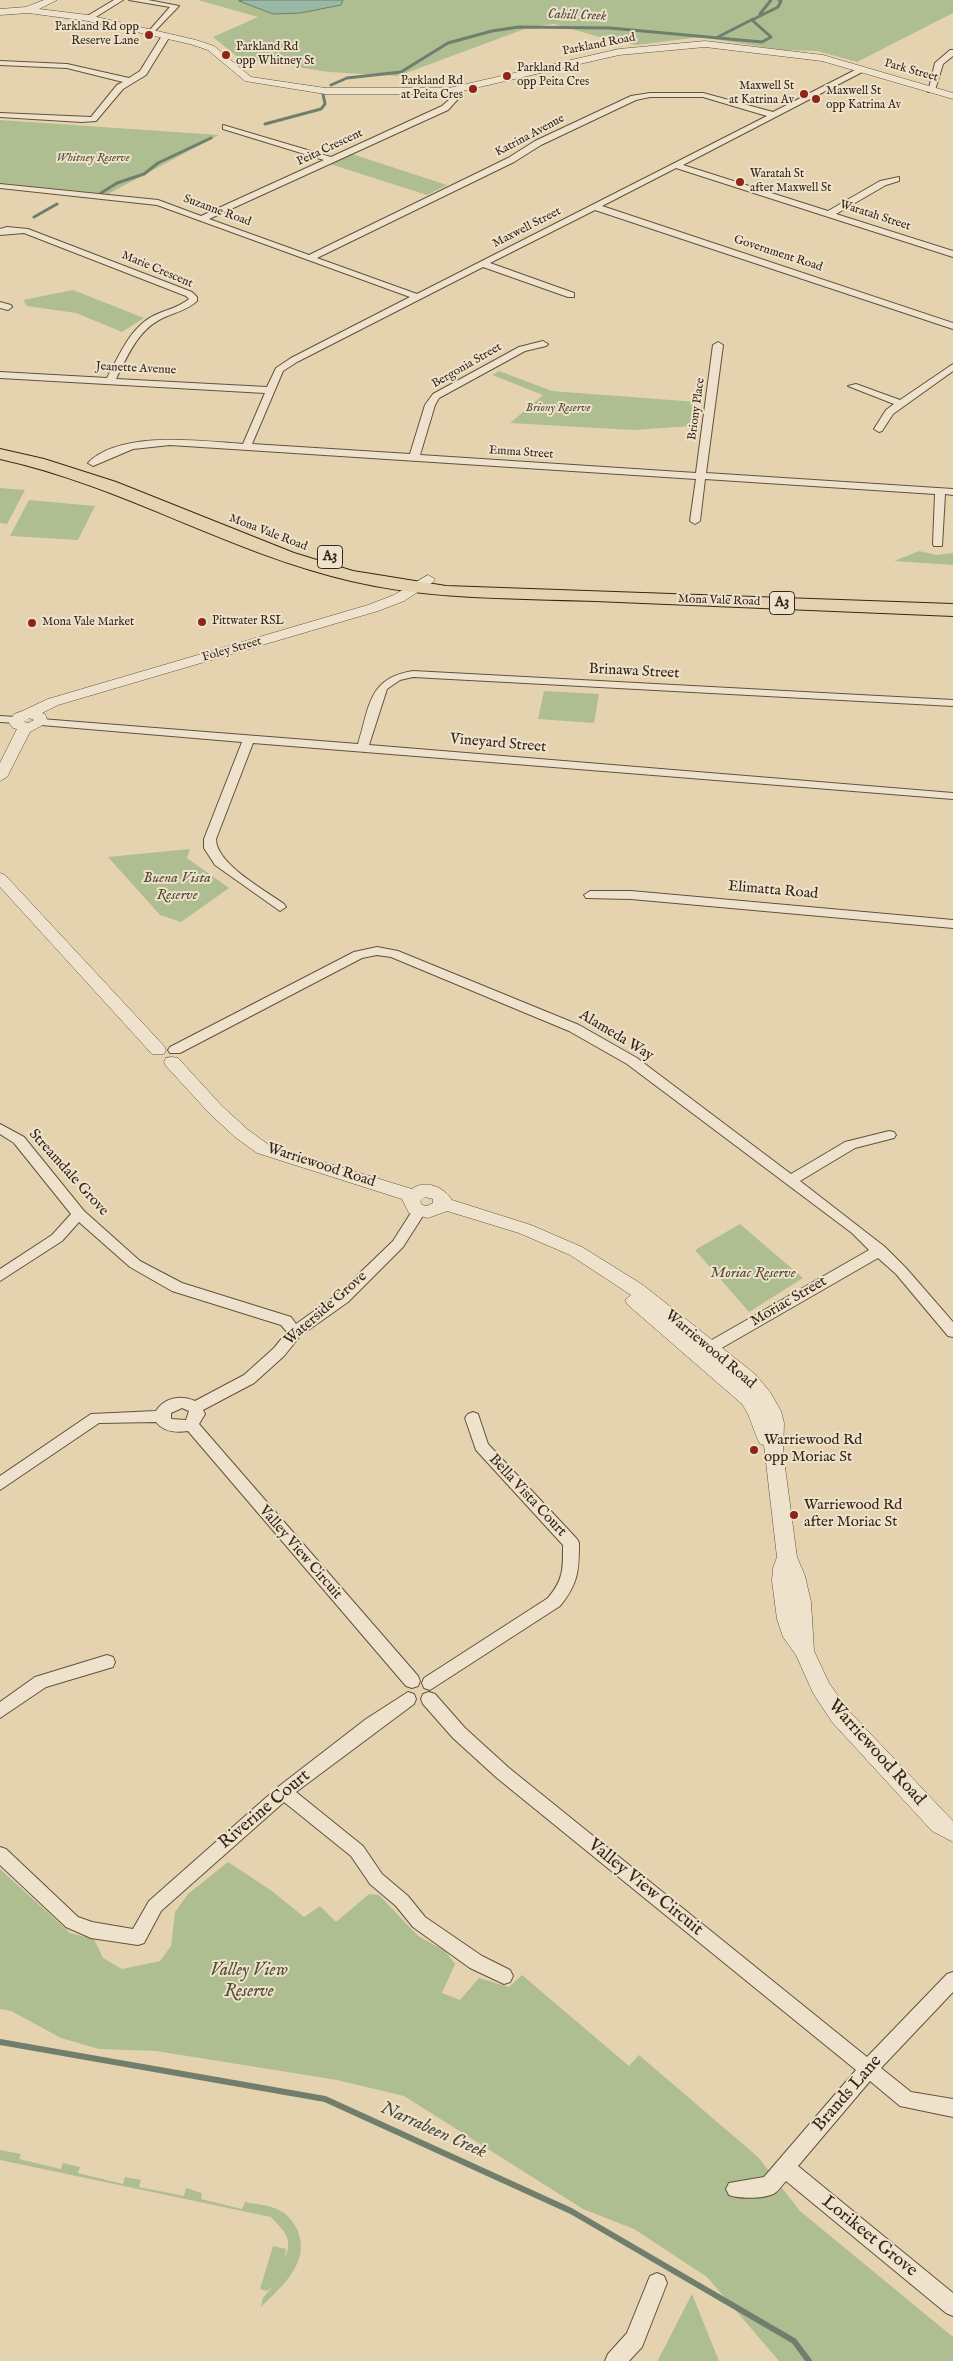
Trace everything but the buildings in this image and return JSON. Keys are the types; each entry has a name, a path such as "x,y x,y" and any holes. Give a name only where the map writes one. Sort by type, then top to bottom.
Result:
{"highway":[{"name":"Mona Vale Road","path":"3,450 77,464 93,463 120,472 271,536 421,584"},
{"name":"Mona Vale Road","path":"3,450 106,483 289,558 338,573 421,584 487,596 544,594 953,610"},
{"path":"93,463 90,468 100,474 106,483"}],"street":[{"path":"0,12 28,10 52,0"},
{"path":"88,18 119,0"},
{"path":"133,0 175,6 152,32"},
{"name":"Parkland Road","path":"28,10 88,18 152,32 211,48 244,76 254,81 336,92 448,91 619,52 699,44 823,58 862,70"},
{"path":"0,115 93,119 120,87 143,73 166,36"},
{"path":"931,90 939,63 953,52"},
{"path":"0,63 67,66 90,70 129,81"},
{"name":"Park Street","path":"862,70 953,96"},
{"name":"Maxwell Street","path":"246,448 279,370 294,360 862,70"},
{"name":"Peita Crescent","path":"203,218 445,108 454,99 448,91"},
{"name":"Katrina Avenue","path":"309,258 511,160 538,143 634,98 650,95 703,95 773,115"},
{"path":"226,127 332,160"},
{"name":"Waratah Street","path":"675,165 953,254"},
{"path":"829,214 884,183 896,179"},
{"name":"Suzanne Road","path":"0,186 158,203 417,297"},
{"name":"Government Road","path":"596,207 953,326"},
{"name":"Marie Crescent","path":"0,232 8,230 25,231 189,294 194,299 188,305 156,318 139,330 111,380"},
{"path":"484,264 571,295"},
{"name":"Bergonia Street","path":"414,458 430,405 436,396 522,350 543,344"},
{"name":"Briony Place","path":"695,521 718,345"},
{"path":"879,429 889,412 953,368"},
{"name":"Jeanette Avenue","path":"0,375 270,390"},
{"path":"939,377 953,382"},
{"path":"853,386 900,403"},
{"name":"Emma Street","path":"93,463 120,448 149,442 953,492"},
{"path":"938,544 940,491"},
{"name":"Foley Street","path":"21,724 35,727 39,708 53,702 373,608 399,598 421,584"},
{"name":"Brinawa Street","path":"362,748 382,688 388,681 400,676 413,674 953,703"},
{"name":"Vineyard Street","path":"37,718 248,739 953,796"},
{"path":"0,719 21,724 0,777"},
{"path":"248,739 210,839 210,848 219,862 280,907"},
{"name":"Warriewood Road","path":"0,878 168,1054 216,1110 241,1133 264,1148 416,1203 433,1212 443,1204 540,1234 576,1251 608,1272 647,1312 704,1351 754,1405 773,1452 787,1557 783,1568 782,1581 787,1618 793,1637 804,1651 820,1687 840,1716 947,1829 953,1843"},
{"name":"Elimatta Road","path":"590,895 618,894 953,924"},
{"name":"Alameda Way","path":"168,1054 358,955 377,951 394,954 588,1035 632,1061 791,1180 880,1250 902,1271 952,1329"},
{"name":"Streamdale Grove","path":"0,1128 19,1140 79,1214 135,1264 177,1287 286,1321 295,1332"},
{"path":"791,1180 850,1145 889,1135"},
{"name":"Waterside Grove","path":"195,1408 249,1379 279,1352 295,1332 343,1298 398,1244 416,1203"},
{"path":"0,1276 56,1238 79,1214"},
{"name":"Moriac Street","path":"704,1351 880,1250"},
{"path":"183,1402 195,1408 197,1414 190,1425 180,1428 170,1427 163,1422 161,1416 163,1409 172,1403 183,1402"},
{"path":"0,1484 96,1418 161,1416"},
{"name":"Bella Vista Court","path":"429,1691 554,1602 568,1586 571,1567 571,1544 481,1446 473,1418"},
{"name":"Valley View Circuit","path":"190,1425 412,1681"},
{"path":"0,1711 41,1682 107,1662"},
{"path":"424,1680 429,1691 422,1702 408,1699 404,1689 412,1681 424,1680"},
{"name":"Valley View Circuit","path":"429,1691 459,1733 503,1773 868,2069 907,2100 953,2108"},
{"name":"Riverine Court","path":"0,1854 72,1922 90,1930 138,1937 155,1906 284,1792 372,1724 408,1699"},
{"path":"284,1792 357,1851 376,1878 402,1901 419,1922 476,1962 504,1976"},
{"name":"Brands Lane","path":"736,2189 769,2186 868,2069 953,1980"},
{"name":"Lorikeet Grove","path":"784,2168 953,2306"},
{"path":"615,2361 635,2340 657,2283"}],"green space":[{"path":"198,0 953,0 953,13 857,62 817,51 782,50 701,37 636,45 554,24 530,27 398,76 329,72 239,58 213,37 258,17"},
{"name":"Whitney Reserve","path":"0,120 219,135 108,194 0,183"},
{"path":"352,154 447,185 427,195 330,164"},
{"path":"73,290 144,318 122,332 76,313 27,306 23,300"},
{"name":"Briony Reserve","path":"499,371 552,391 697,402 692,426 633,430 510,423 543,395 492,375"},
{"path":"0,488 25,490 7,524 0,523"},
{"path":"29,500 95,506 78,540 10,536"},
{"path":"919,551 937,555 953,553 953,565 894,561"},
{"path":"544,691 599,694 594,723 538,719"},
{"name":"Buena Vista Reserve","path":"190,849 187,858 229,888 181,922 160,915 108,857"},
{"name":"Moriac Reserve","path":"740,1224 803,1278 749,1312 695,1250"},
{"name":"Valley View Reserve","path":"228,1862 272,1891 304,1917 320,1906 336,1922 369,1894 379,1895 418,1936 445,1951 455,1964 442,1993 460,2000 479,1978 509,1987 522,1975 629,2066 639,2055 758,2157 800,2211 953,2337 953,2361 779,2361 707,2277 634,2229 583,2209 404,2096 337,2080 156,2051 99,2049 61,2038 11,2011 0,2009 0,1869 70,1933 94,1939 103,1958 122,1969 160,1961 171,1946 175,1912 188,1894"},
{"path":"0,2150 21,2154 19,2159 61,2169 63,2163 80,2167 78,2173 123,2184 125,2177 141,2180 139,2187 184,2196 186,2188 202,2193 201,2199 242,2209 245,2202 275,2208 287,2215 297,2229 301,2241 301,2252 292,2273 261,2307 263,2298 273,2286 267,2291 260,2289 273,2246 286,2249 285,2257 288,2245 286,2235 271,2217 0,2160"},
{"path":"692,2294 719,2361 658,2361 658,2360"}],"shaded area":[{"path":"343,0 341,5 300,13 273,14 239,1"}],"waterway":[{"path":"760,14 771,0"},
{"name":"Cahill Creek","path":"331,85 347,78 401,72 448,43 492,31 519,27 610,28 762,42 771,37 752,20 778,7 781,1 779,0"},
{"path":"718,37 753,19"},
{"name":"Cahill Creek","path":"265,124 321,109 325,104 323,94"},
{"name":"Cahill Creek","path":"101,193 117,183 144,174 158,163 211,138"},
{"name":"Cahill Creek","path":"34,217 57,204"},
{"name":"Narrabeen Creek","path":"0,2042 325,2099 571,2211 794,2341 809,2361"}],"place":[{"name":"Parkland Rd opp Reserve Lane","path":"149,35"},
{"name":"Parkland Rd opp Whitney St","path":"226,55"},
{"name":"Parkland Rd opp Peita Cres","path":"507,76"},
{"name":"Parkland Rd at Peita Cres","path":"473,89"},
{"name":"Maxwell St at Katrina Av","path":"804,94"},
{"name":"Maxwell St opp Katrina Av","path":"816,99"},
{"name":"Waratah St after Maxwell St","path":"740,182"},
{"name":"Pittwater RSL","path":"202,622"},
{"name":"Mona Vale Market","path":"32,623"},
{"name":"Warriewood Rd opp Moriac St","path":"754,1450"},
{"name":"Warriewood Rd after Moriac St","path":"794,1515"}]}
